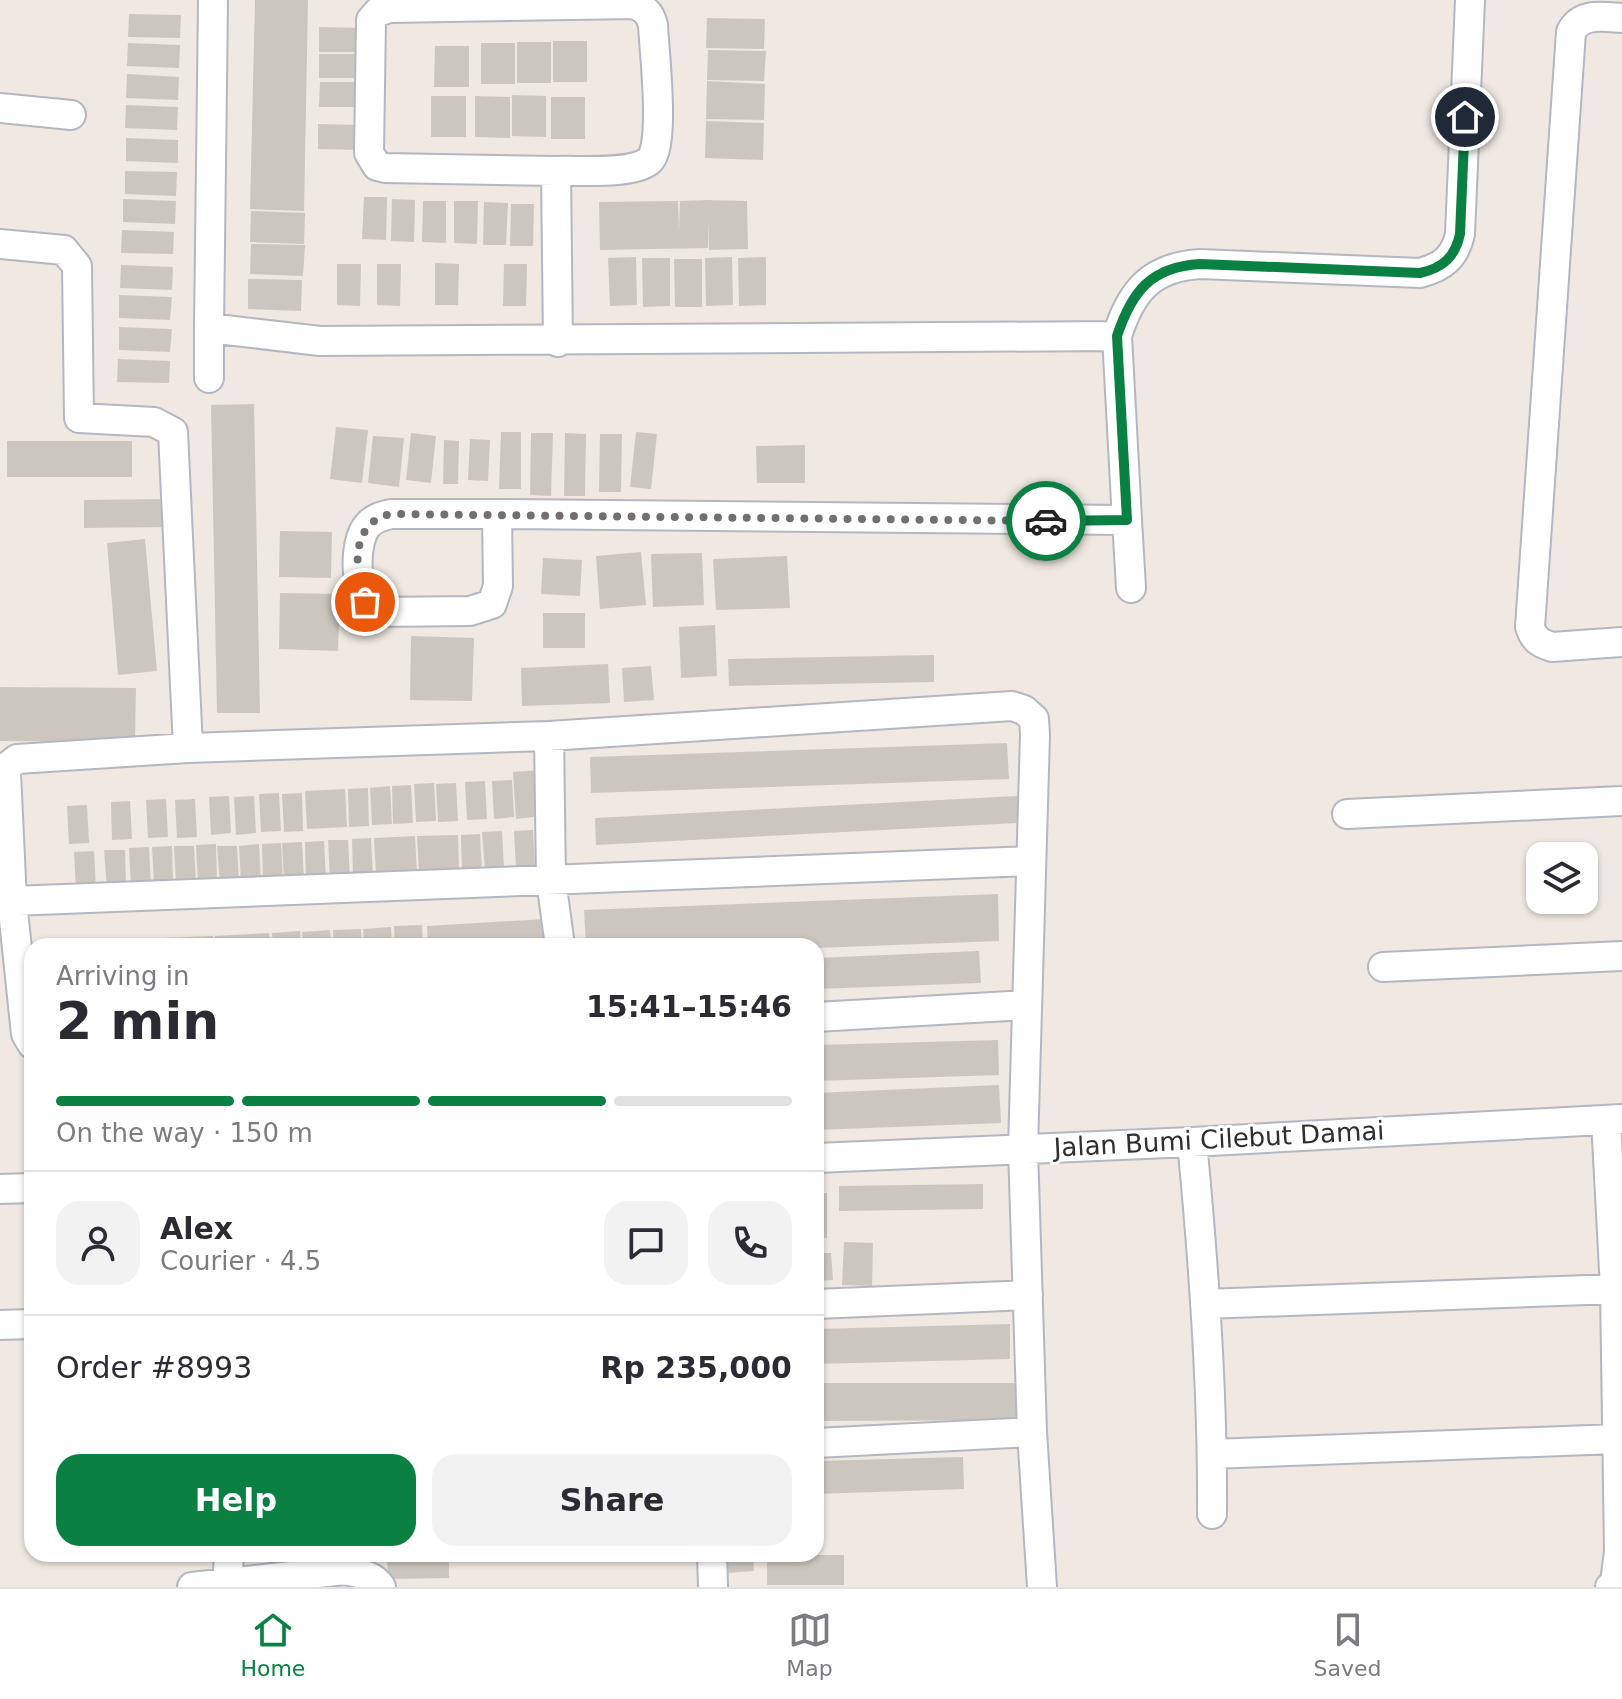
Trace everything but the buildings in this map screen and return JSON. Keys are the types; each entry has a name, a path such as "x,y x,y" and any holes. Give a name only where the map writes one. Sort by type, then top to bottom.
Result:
{"street":[{"path":"209,378 213,0"},
{"path":"1131,588 1117,336 1123,316 1148,281 1163,270 1179,265 1420,273 1436,269 1448,261 1457,248 1460,234 1470,0"},
{"path":"607,2 634,4 651,15 658,128 655,152 650,160 627,168 556,171 377,166 369,153 371,20 378,12 389,8 607,2"},
{"path":"1622,18 1583,19 1571,32 1530,627 1541,644 1552,647 1622,642"},
{"path":"0,108 71,115"},
{"path":"556,171 558,342"},
{"path":"0,244 64,250 77,266 79,418 154,422 173,432 188,748"},
{"path":"209,328 320,341 558,342 1117,336"},
{"path":"497,514 498,586 492,604 470,611 377,612 365,602 358,546 369,523 379,516 497,514 1127,520"},
{"path":"24,1015 12,901 6,773 12,762 25,757 188,748 549,736 1012,706 1024,710 1034,719 1023,1148 1032,1432 1042,1587"},
{"path":"549,736 551,880 559,938"},
{"path":"1347,814 1622,801"},
{"path":"12,901 1031,861"},
{"path":"1383,967 1622,956"},
{"path":"824,1017 1026,1005"},
{"path":"1610,1587 1615,1583 1619,1551 1614,1120"},
{"name":"Jalan Bumi Cilebut Damai","path":"824,1158 1614,1120"},
{"path":"1192,1142 1205,1304 1212,1514"},
{"path":"0,1189 24,1188"},
{"path":"1205,1304 1615,1289"},
{"path":"824,1304 1028,1295"},
{"path":"0,1325 24,1324"},
{"path":"824,1443 1032,1432"},
{"path":"1212,1454 1616,1439"},
{"path":"227,1586 228,1562"},
{"path":"712,1562 713,1587"},
{"path":"192,1587 227,1586 345,1570 365,1575 379,1582 381,1587"}],"way so far":[{"path":"365,602 358,546 369,523 379,516 391,514 1046,521"}],"route":[{"path":"1046,521 1127,520 1117,336 1123,316 1148,281 1163,270 1200,264 1420,273 1436,269 1448,261 1457,248 1460,234 1465,117"}]}
